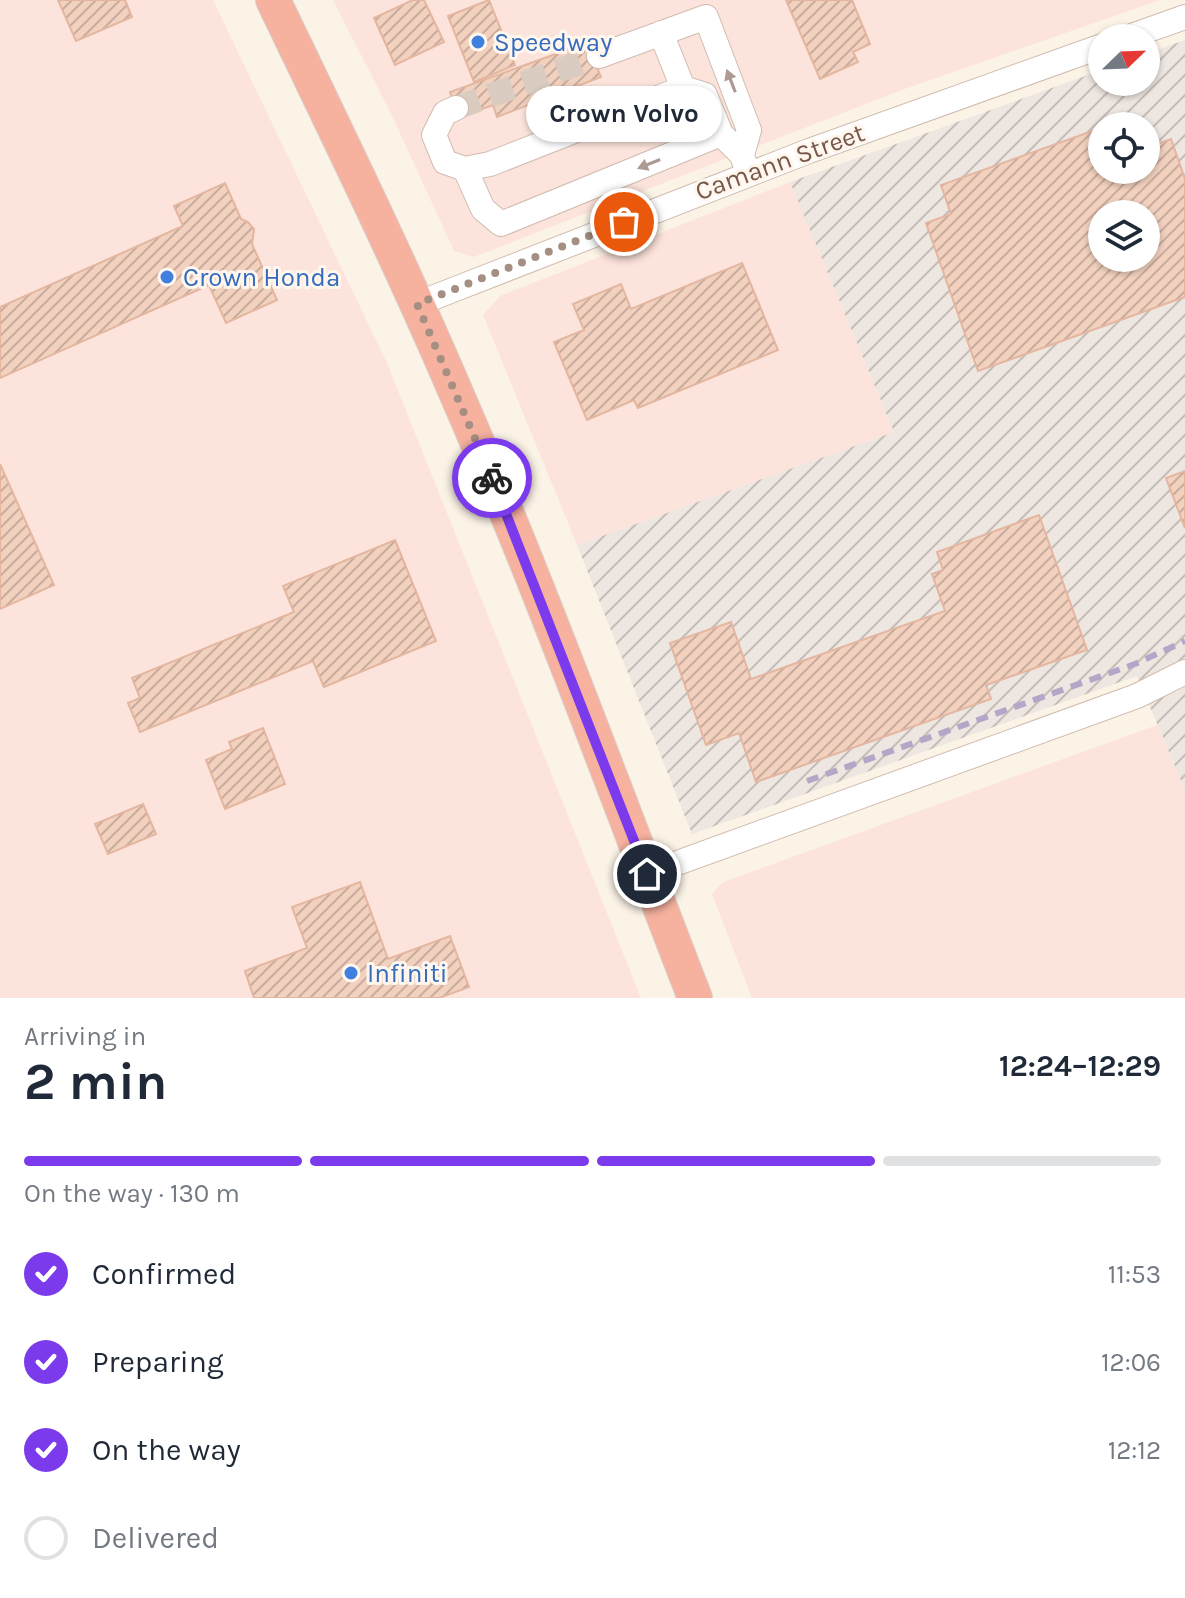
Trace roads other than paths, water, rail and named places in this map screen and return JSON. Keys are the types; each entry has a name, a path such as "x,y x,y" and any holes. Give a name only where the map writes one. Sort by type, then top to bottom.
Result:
{"highway":[{"path":"273,0 417,304 493,480 695,998"}],"street":[{"path":"599,56 706,17 749,130 745,164"},
{"path":"1160,26 1185,17"},
{"path":"661,33 683,88"},
{"name":"Camann Street","path":"417,304 745,164 1088,51"},
{"path":"456,108 445,113 434,135 445,162 465,169 490,164 683,88 705,95 721,134 745,164"},
{"path":"465,169 483,209 501,224 721,134"},
{"path":"647,874 1137,696 1185,672"}],"tunnel":[{"path":"456,108 599,56"}],"railway":[{"path":"807,781 1135,664 1185,641"}],"place":[{"name":"Speedway","path":"478,42"},
{"name":"Crown Volvo","path":"624,222"},
{"name":"Crown Honda","path":"167,277"},
{"name":"Infiniti","path":"351,973"}]}
